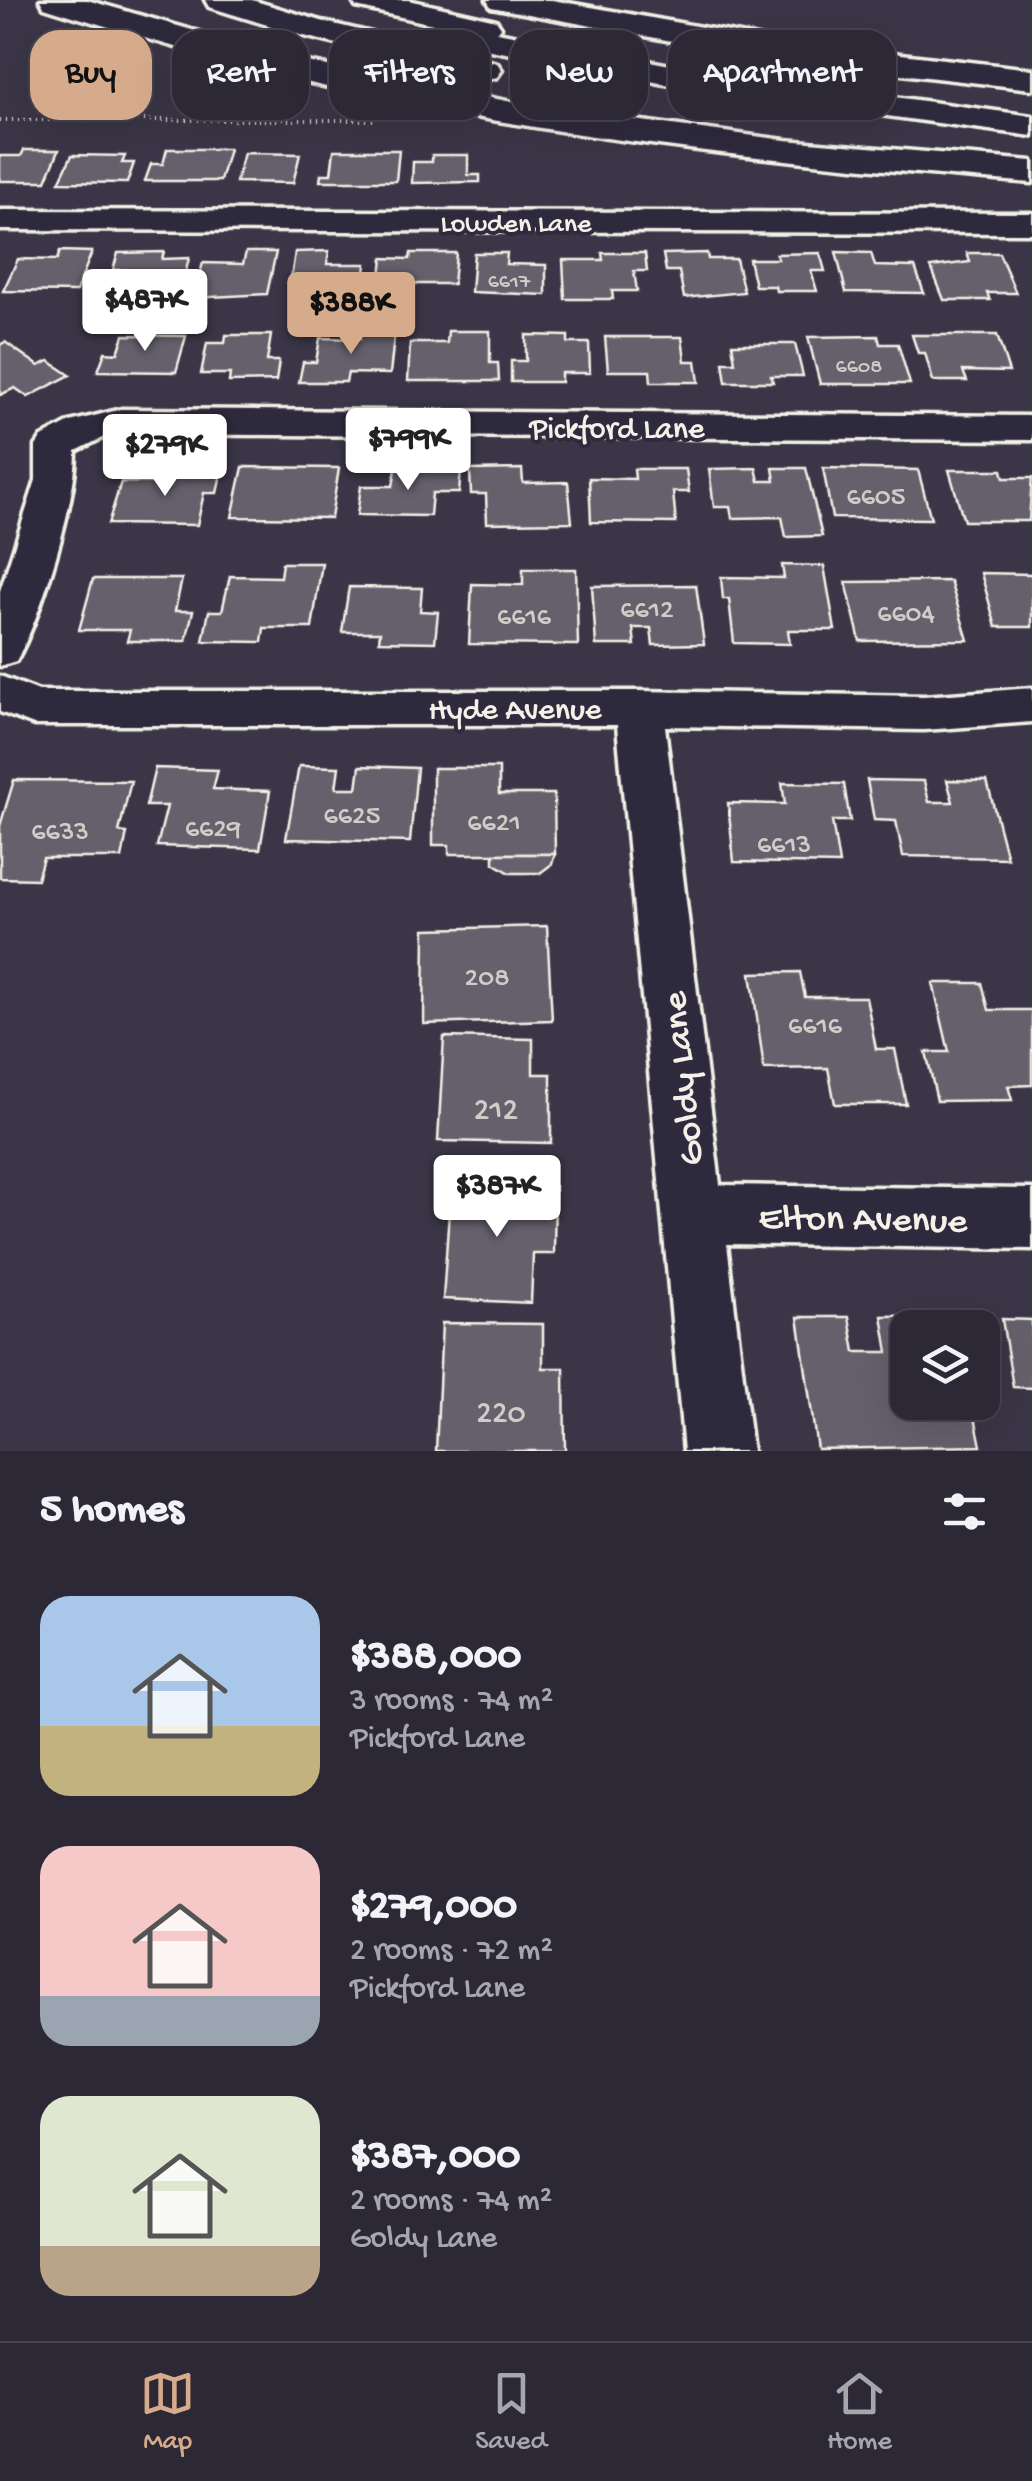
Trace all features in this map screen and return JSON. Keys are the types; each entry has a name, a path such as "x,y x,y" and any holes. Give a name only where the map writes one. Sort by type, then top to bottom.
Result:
{"highway":[{"path":"55,0 271,62 538,117 804,153 1032,172"},
{"path":"220,0 412,54 598,93 820,126 1032,146"},
{"path":"320,0 509,45 654,72 1032,126"},
{"path":"367,0 532,37 705,68 902,96 1032,108"},
{"path":"502,0 762,48 1032,79"},
{"path":"666,0 1032,51"}],"street":[{"name":"Lowden Lane","path":"0,220 1032,223"},
{"name":"Pickford Lane","path":"0,650 9,634 56,480 56,446 83,428 124,418 188,424 1032,428"},
{"name":"Hyde Avenue","path":"0,693 34,708 640,708 886,713 1032,705"},
{"name":"Goldy Lane","path":"640,708 718,1451"},
{"name":"Elton Avenue","path":"694,1214 1032,1219"}],"path":[{"path":"0,120 329,120"}],"building":[{"path":"167,149 229,149 220,181 145,181 151,164 163,164"},
{"path":"24,150 59,150 46,181 0,181 0,156 21,156"},
{"path":"334,150 399,150 396,181 320,181 321,174 331,174"},
{"path":"244,153 300,154 293,183 236,182"},
{"path":"72,155 125,156 122,163 134,163 127,183 59,182"},
{"path":"432,155 468,155 468,175 480,175 480,182 412,183 413,162 432,162"},
{"path":"60,251 92,252 76,292 3,291 18,259 57,260"},
{"path":"329,251 327,264 366,264 363,292 289,292 295,252"},
{"path":"164,252 162,259 189,258 182,288 122,288 127,270 113,270 118,253"},
{"path":"246,252 276,252 267,294 193,298 203,263 243,264"},
{"path":"836,252 871,253 875,266 915,267 924,293 846,292"},
{"path":"411,253 456,253 453,284 380,284 383,258 410,259"},
{"path":"474,253 507,253 506,264 546,265 546,295 471,292"},
{"path":"602,253 645,253 647,271 634,271 637,291 612,291 613,299 565,299 563,260 603,260"},
{"path":"707,253 708,259 736,259 744,292 684,298 679,271 666,271 663,254"},
{"path":"820,253 825,271 811,271 817,291 776,291 775,286 755,286 749,259"},
{"path":"967,253 999,253 1016,293 987,293 990,300 944,300 931,267 970,262"},
{"path":"361,329 395,329 390,374 348,373 346,382 299,382 303,362 316,362 320,338 360,339"},
{"path":"448,331 490,331 490,363 498,363 499,381 408,381 410,343 447,343"},
{"path":"124,335 186,336 176,372 98,371 105,352 118,353"},
{"path":"226,335 271,335 267,361 279,361 276,381 229,382 230,374 201,374 207,343 225,343"},
{"path":"526,335 568,336 568,343 589,343 590,373 561,373 561,382 511,382 511,361 526,361"},
{"path":"912,335 997,335 1009,372 963,371 967,381 933,381 925,353 918,353"},
{"path":"878,336 880,344 898,344 910,384 820,384 808,337"},
{"path":"605,337 682,337 685,361 696,361 699,382 651,382 650,371 608,371"},
{"path":"5,342 39,366 49,361 70,375 28,397 15,388 0,395 0,345"},
{"path":"732,344 795,344 803,376 771,376 773,382 726,382 723,362 735,362"},
{"path":"243,467 339,468 331,518 232,517"},
{"path":"756,468 759,481 775,481 773,468 806,468 822,536 786,537 782,517 732,518 730,507 714,507 709,469"},
{"path":"823,468 918,470 931,519 832,518"},
{"path":"170,469 222,469 217,493 204,493 197,525 108,524 121,482 167,483"},
{"path":"396,469 461,470 459,493 432,493 430,516 357,515 361,486 393,486"},
{"path":"522,469 523,483 568,482 572,522 487,523 486,494 471,494 470,470"},
{"path":"634,469 686,469 689,492 673,492 676,523 591,522 589,478 635,479"},
{"path":"949,470 1002,470 1004,478 1032,478 1029,521 964,521"},
{"path":"282,563 322,563 312,628 264,628 262,642 203,641 209,611 222,611 230,576 280,577"},
{"path":"782,565 824,566 835,630 788,630 790,644 734,643 729,599 723,599 721,577 784,578"},
{"path":"523,569 576,569 578,645 469,644 472,584 523,585"},
{"path":"981,573 1032,574 1032,627 996,627"},
{"path":"93,579 182,579 175,611 193,611 186,641 127,641 130,630 79,630"},
{"path":"950,581 968,640 860,641 846,582"},
{"path":"696,585 704,644 653,645 651,628 633,628 635,645 596,645 592,586"},
{"path":"349,587 422,588 420,611 438,612 435,642 379,641 380,632 342,632"},
{"path":"299,766 339,767 336,788 357,788 360,766 417,768 410,842 286,839"},
{"path":"155,768 218,770 213,789 270,791 260,849 157,846 167,806 146,806"},
{"path":"433,768 499,768 499,794 554,794 555,854 449,854 449,845 433,845"},
{"path":"14,780 131,781 119,832 127,833 122,858 43,858 37,879 0,878 0,826"},
{"path":"867,780 924,781 929,802 953,802 947,780 987,781 1007,858 903,856 896,821 874,820"},
{"path":"782,783 844,784 850,821 832,821 839,864 734,862 728,803 785,804"},
{"path":"494,854 555,854 552,864 540,873 510,873 494,863"},
{"path":"547,926 552,1020 424,1024 425,929"},
{"path":"800,972 805,997 866,997 876,1049 895,1049 906,1104 835,1104 828,1068 764,1069 751,973"},
{"path":"933,983 982,983 989,1010 1032,1010 1032,1085 1008,1086 1012,1100 937,1101 926,1052 949,1052"},
{"path":"444,1037 533,1039 533,1074 551,1074 551,1143 438,1141"},
{"path":"451,1182 555,1186 554,1254 533,1254 531,1303 443,1299"},
{"path":"882,1316 890,1316 890,1420 976,1420 981,1446 817,1449 798,1317 849,1317 855,1352 888,1352"},
{"path":"1002,1319 1032,1320 1032,1388 1013,1387"},
{"path":"442,1323 543,1324 543,1368 564,1368 565,1451 436,1451"}]}
